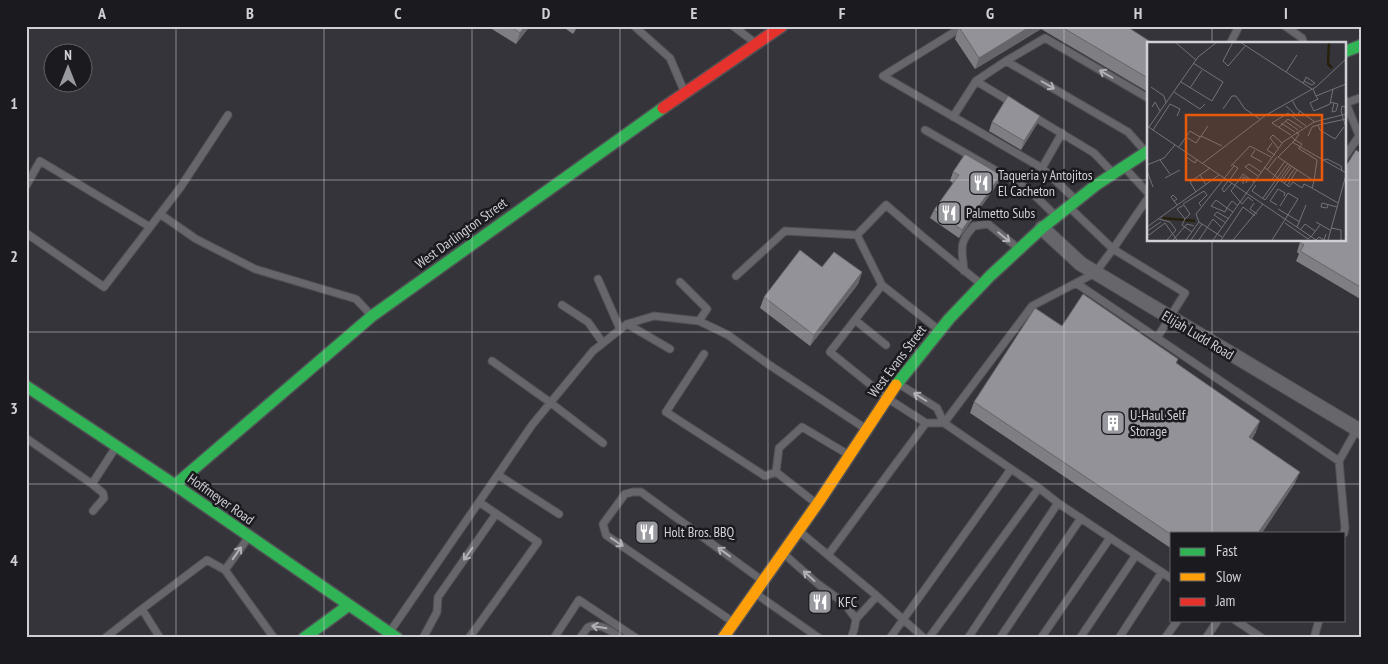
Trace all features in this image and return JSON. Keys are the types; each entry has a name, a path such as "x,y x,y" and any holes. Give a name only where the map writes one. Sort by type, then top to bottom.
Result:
{"main road":[{"name":"West Darlington Street","path":"175,485 372,316 606,148 782,26"},
{"path":"1346,51 1362,45"},
{"name":"West Evans Street","path":"724,637 817,504 896,383 939,330 981,285 1042,228 1096,185 1147,151"},
{"name":"Hoffmeyer Road","path":"26,386 175,485 393,635"},
{"path":"304,638 349,605"}],"street":[{"name":"Elijah Ludd Road","path":"1042,228 1081,264 1095,273 1359,430"}],"lane":[{"path":"634,26 670,58 685,93"},
{"path":"733,26 756,44"},
{"path":"964,26 884,76 1042,168 1112,249 1185,293 1157,338"},
{"path":"1231,42 1239,26"},
{"path":"1285,26 1302,38 1303,42"},
{"path":"953,117 976,81 1044,38 1147,97"},
{"path":"1006,61 1128,132 1147,151"},
{"path":"976,81 1094,153 1113,174"},
{"path":"1346,102 1362,97"},
{"path":"1346,104 1360,139 1346,156"},
{"path":"26,234 104,287 180,188 228,115"},
{"path":"925,130 1028,189 1056,216"},
{"path":"1042,168 1062,134"},
{"path":"26,186 40,161 150,227"},
{"path":"1124,167 1147,192"},
{"path":"944,423 1032,306 1095,273 1147,199"},
{"path":"736,276 785,231 857,235 886,205 981,285"},
{"path":"160,214 196,239 255,269 356,299 372,316"},
{"path":"964,271 962,242 974,226 988,224 1019,249"},
{"path":"857,235 882,285 939,330"},
{"path":"598,279 620,329"},
{"path":"680,282 707,309 698,321"},
{"path":"1076,283 1339,461"},
{"path":"882,285 830,352 887,398 926,423 944,423"},
{"path":"562,305 588,322 603,344"},
{"path":"393,635 479,502 532,425 593,351 627,324 654,316 698,321 728,335 866,429"},
{"path":"855,320 886,345"},
{"path":"627,324 670,349"},
{"path":"704,354 666,412 766,476 776,472"},
{"path":"492,361 603,443"},
{"path":"896,383 937,408 944,423 1058,503 1170,578"},
{"path":"828,555 926,423"},
{"path":"776,472 779,448 802,427 849,456"},
{"path":"1344,532 1339,461 1359,430"},
{"path":"26,438 103,493 104,498 93,511"},
{"path":"92,484 117,447"},
{"path":"890,638 1011,469"},
{"path":"776,472 817,504"},
{"path":"498,475 560,514"},
{"path":"929,638 1039,488"},
{"path":"734,622 606,535 604,524 625,494 641,492 763,581"},
{"path":"469,638 538,542 479,502"},
{"path":"968,638 1058,503"},
{"path":"423,638 437,612 438,597 496,514"},
{"path":"1000,638 1081,518"},
{"path":"798,531 877,596 924,638"},
{"path":"225,570 249,537"},
{"path":"1041,638 1110,538"},
{"path":"783,553 844,604 856,619"},
{"path":"1080,638 1136,555"},
{"path":"105,638 207,560 225,570 274,638"},
{"path":"1119,638 1162,572"},
{"path":"754,593 819,638"},
{"path":"851,638 856,619 877,596"},
{"path":"554,638 579,600 636,638"},
{"path":"142,610 160,638"},
{"path":"1166,638 1177,622"},
{"path":"1206,638 1217,622"},
{"path":"1237,622 1249,635 1262,638"},
{"path":"1314,638 1318,622"},
{"path":"580,638 588,626 596,625 606,628 621,638"}],"building":[{"path":"510,26 525,26 520,33"},
{"path":"1031,26 979,58 959,27"},
{"path":"1060,26 1126,26 1151,42 1147,42 1147,77"},
{"path":"1008,96 1040,116 1024,141 992,122"},
{"path":"1356,150 1362,154 1362,288 1300,251 1304,245 1301,241 1346,241 1346,166"},
{"path":"965,154 1001,175 962,230 934,210 959,175 953,172"},
{"path":"800,250 822,267 834,252 862,272 814,335 764,297"},
{"name":"U-Haul Self Storage","path":"1083,294 1178,359 1176,363 1260,421 1249,437 1300,472 1259,532 1170,532 1170,534 974,402 1035,308 1062,326"}],"traffic: fast":[{"path":"1346,51 1362,45"},
{"path":"175,485 372,316 663,108"},
{"path":"896,385 949,319 990,276 1042,228 1096,185 1147,152"},
{"path":"26,386 175,485 397,638"},
{"path":"304,638 349,605"}],"traffic: slow":[{"path":"723,638 820,500 896,385"}],"traffic: jam":[{"path":"663,108 782,26"}],"place":[{"name":"Taqueria y Antojitos El Cacheton","path":"981,183"},
{"name":"Palmetto Subs","path":"949,213"},
{"name":"U-Haul Self Storage","path":"1113,423"},
{"name":"Holt Bros. BBQ","path":"647,532"},
{"name":"KFC","path":"820,602"}]}
